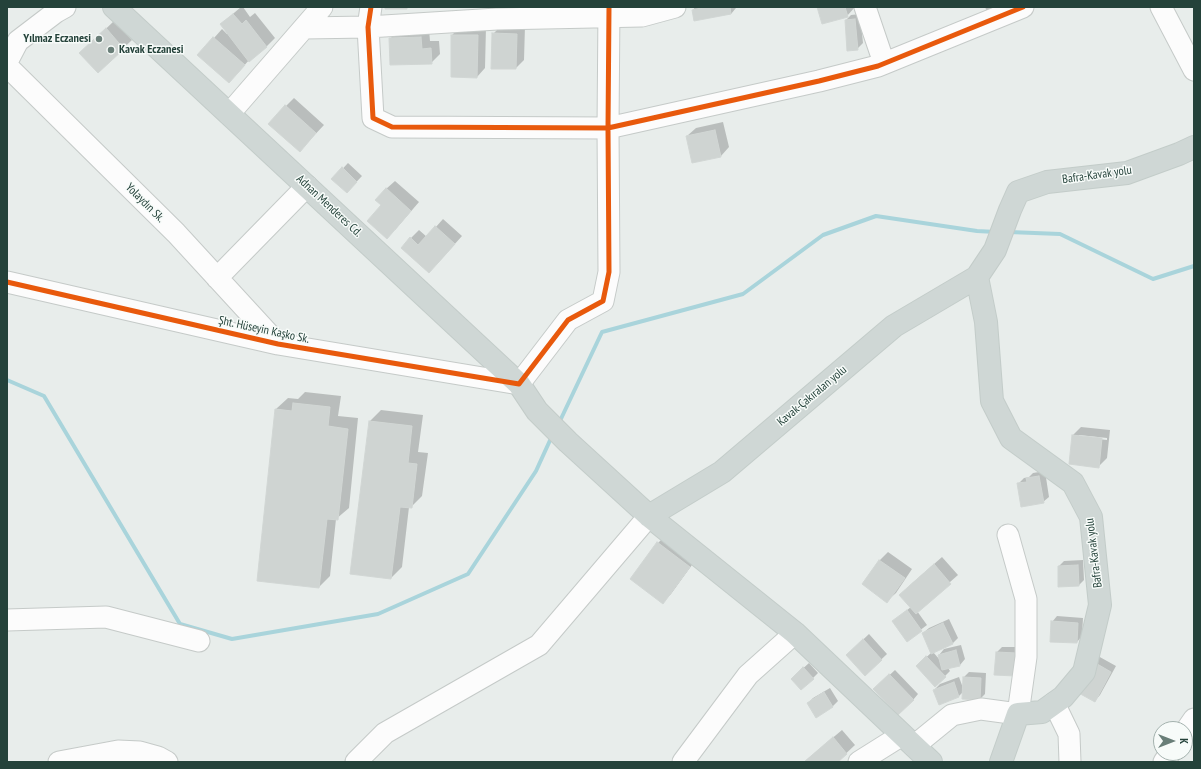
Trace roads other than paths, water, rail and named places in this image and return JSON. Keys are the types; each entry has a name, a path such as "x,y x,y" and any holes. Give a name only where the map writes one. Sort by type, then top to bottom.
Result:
{"main road":[{"name":"Adnan Menderes Cd.","path":"114,7 519,384 537,411 568,442 649,516 796,633 931,762"},
{"name":"Bafra-Kavak yolu","path":"1018,714 1042,712 1063,697 1084,672 1100,605 1091,517 1073,483 1011,438 992,401 986,322 977,277 995,250 1018,192 1047,182 1127,173 1194,147"},
{"name":"Kavak-Çakıralan yolu","path":"649,516 722,472 894,326 977,277"},
{"path":"1002,762 1018,714"}],"street":[{"path":"7,62 18,41 56,12 65,7"},
{"path":"229,114 322,7"},
{"path":"371,7 368,27 373,118 392,127 608,128 819,81 884,63 1023,7"},
{"path":"375,7 409,19"},
{"path":"304,28 368,27 409,19 497,19 609,12 642,16 674,7"},
{"path":"865,7 884,63"},
{"path":"1161,7 1194,70"},
{"path":"519,384 568,320 603,302 609,272 609,12"},
{"name":"Yolaydın Sk.","path":"7,66 176,233 278,344"},
{"path":"217,278 307,186"},
{"name":"Şht. Hüseyin Kaşko Sk.","path":"7,282 278,344 519,384"},
{"path":"356,762 385,733 539,645 649,516"},
{"path":"859,762 908,741 952,715 981,709 1018,714 1026,657 1026,599 1008,535"},
{"path":"7,620 106,617 199,641"},
{"path":"683,762 748,675 796,633"},
{"path":"1054,704 1069,734 1070,762"},
{"path":"59,762 118,751 140,752 158,757 167,762"}],"waterway":[{"path":"559,423 602,332 743,294 823,235 876,216 977,231 996,232"},
{"path":"1009,232 1060,234 1153,279 1194,266"},
{"path":"7,380 44,396 180,624 232,639 378,614 468,574 536,471 552,436"}],"place":[{"name":"Yılmaz Eczanesi","path":"99,39"},
{"name":"Kavak Eczanesi","path":"111,50"}]}
